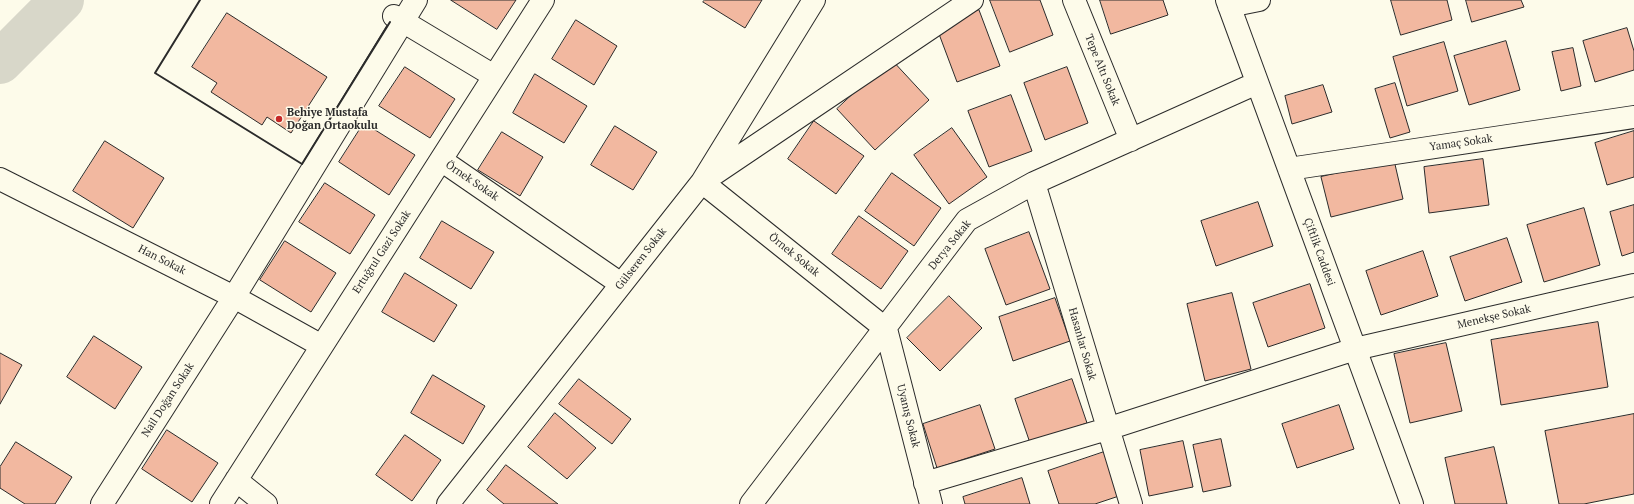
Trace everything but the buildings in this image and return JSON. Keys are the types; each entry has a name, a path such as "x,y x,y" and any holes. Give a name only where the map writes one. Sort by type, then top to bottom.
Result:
{"street":[{"name":"Nail Doğan Sokak","path":"102,504 234,297 398,19 416,0"},
{"name":"Ertuğrul Gazi Sokak","path":"221,504 543,0"},
{"name":"Gülseren Sokak","path":"448,504 702,182 814,0"},
{"path":"702,182 972,0"},
{"name":"Tepe Altı Sokak","path":"1074,0 1131,140"},
{"path":"1228,3 1259,0"},
{"name":"Çiftlik Caddesi","path":"1228,3 1412,504"},
{"path":"398,19 494,76"},
{"name":"Derya Sokak","path":"751,504 886,329 967,220 1034,183 1258,83"},
{"name":"Yamaç Sokak","path":"1289,169 1634,117"},
{"name":"Örnek Sokak","path":"441,160 621,284"},
{"name":"Han Sokak","path":"0,179 234,297 322,346"},
{"name":"Örnek Sokak","path":"702,182 886,329"},
{"name":"Hasanlar Sokak","path":"1034,183 1107,430 1131,504"},
{"name":"Menekşe Sokak","path":"925,482 1107,430 1355,349 1634,285"},
{"name":"Uyanış Sokak","path":"886,329 931,504"},
{"path":"236,480 266,504"}],"waterway":[{"path":"0,62 62,0"}],"wall":[{"path":"200,0 155,73 302,164 390,22"}],"place":[{"name":"Behiye Mustafa Doğan Ortaokulu","path":"279,119"}]}
